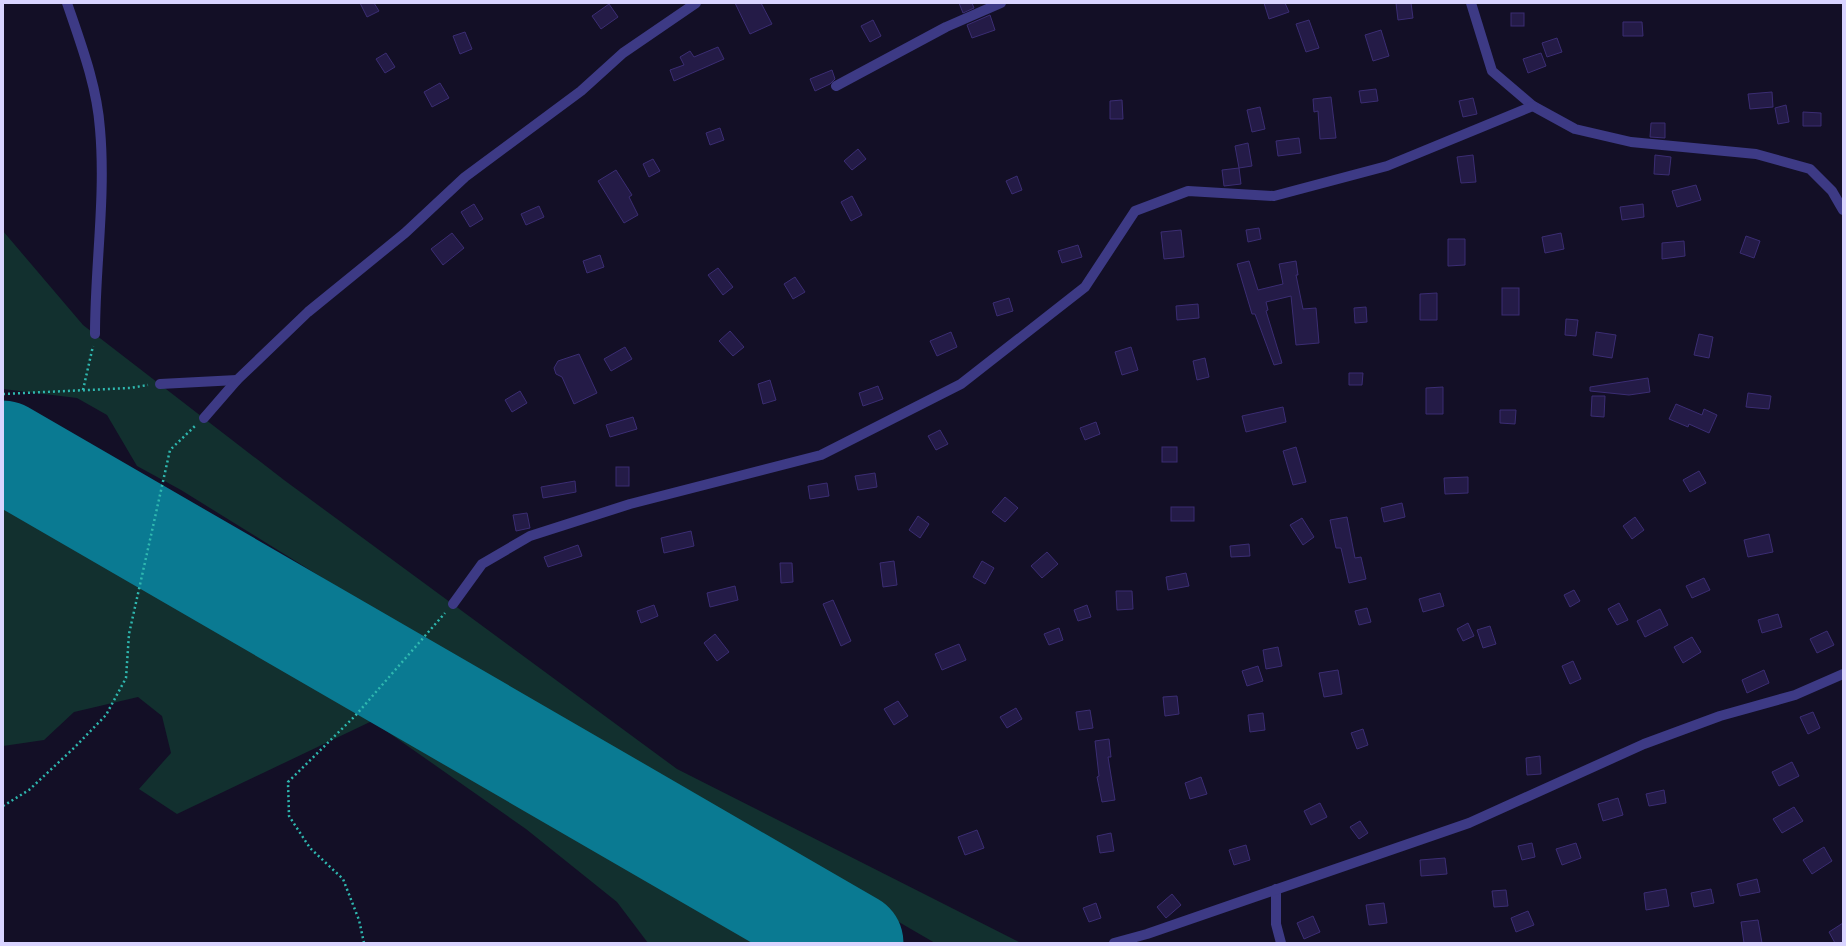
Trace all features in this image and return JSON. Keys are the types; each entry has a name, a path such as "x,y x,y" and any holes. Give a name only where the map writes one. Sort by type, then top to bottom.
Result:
{"street":[{"path":"67,3 90,69 100,129 101,181 95,291 95,334"},
{"path":"204,418 237,380 308,312 405,233 465,176 581,91 623,53 696,3"},
{"path":"836,86 946,26 1001,3"},
{"path":"1471,3 1492,71 1533,106 1575,129 1631,142 1756,154 1810,169 1832,191 1843,210"},
{"path":"453,604 482,564 530,536 630,504 821,455 961,384 1085,287 1135,211 1188,191 1274,196 1386,166 1533,106"},
{"path":"160,384 237,380"},
{"path":"1114,943 1147,934 1469,823 1644,744 1720,716 1795,695 1843,674"},
{"path":"1276,889 1276,924 1281,943"}],"path":[{"path":"83,390 95,334"},
{"path":"3,394 130,388 160,384"},
{"path":"3,806 29,790 80,742 106,715 126,678 129,634 170,450 204,418"},
{"path":"364,943 359,920 342,879 310,848 290,816 288,782 355,716 453,604"}],"green space":[{"path":"3,231 83,325 284,480 677,769 1021,943 935,943 730,824 445,654 181,490 137,466 107,415 77,398 3,389"},
{"path":"3,474 108,534 532,792 789,943 648,943 617,902 526,829 372,721 177,814 139,789 171,753 162,716 138,697 74,712 44,740 3,746"}],"building":[{"path":"360,3 374,3 379,11 367,17"},
{"path":"735,3 761,3 772,24 750,34"},
{"path":"959,3 972,3 974,8 963,13"},
{"path":"1264,3 1285,3 1289,12 1269,19"},
{"path":"1396,3 1411,3 1413,18 1398,20"},
{"path":"609,4 618,17 601,29 592,16"},
{"path":"1511,13 1524,13 1524,26 1511,26"},
{"path":"990,15 995,30 972,38 967,25"},
{"path":"873,20 881,36 870,42 861,26"},
{"path":"1309,20 1319,48 1306,52 1296,24"},
{"path":"1623,22 1642,22 1643,36 1623,36"},
{"path":"1381,30 1389,56 1373,61 1365,35"},
{"path":"465,32 472,49 460,54 453,36"},
{"path":"1557,38 1562,52 1547,57 1542,43"},
{"path":"718,47 724,59 674,81 670,70 684,65 680,57 690,51 694,57"},
{"path":"386,53 395,67 385,73 376,59"},
{"path":"1541,53 1546,66 1528,73 1523,59"},
{"path":"832,70 835,79 830,84 815,91 810,79"},
{"path":"440,83 449,98 432,107 424,92"},
{"path":"1376,89 1378,101 1361,103 1359,91"},
{"path":"1772,92 1773,107 1750,109 1748,94"},
{"path":"1331,97 1336,138 1320,139 1318,111 1314,112 1313,99"},
{"path":"1473,98 1477,114 1463,117 1459,101"},
{"path":"1122,100 1123,119 1110,119 1110,101"},
{"path":"1786,105 1789,122 1778,124 1775,108"},
{"path":"1260,107 1265,129 1252,132 1247,110"},
{"path":"1803,112 1821,113 1821,126 1803,126"},
{"path":"1651,123 1665,123 1665,138 1650,137"},
{"path":"720,128 724,140 710,145 706,133"},
{"path":"1299,138 1301,153 1278,156 1276,141"},
{"path":"1248,143 1252,166 1239,168 1235,146"},
{"path":"858,149 866,159 852,170 844,161"},
{"path":"1473,155 1476,182 1461,183 1457,157"},
{"path":"1655,155 1671,157 1669,175 1654,174"},
{"path":"653,159 660,171 649,177 643,164"},
{"path":"1239,168 1241,184 1224,186 1222,170"},
{"path":"616,170 632,195 629,197 638,215 624,223 598,181"},
{"path":"1017,176 1022,190 1012,194 1006,181"},
{"path":"1696,185 1701,200 1677,207 1672,191"},
{"path":"852,196 862,215 851,221 841,202"},
{"path":"474,204 483,219 470,227 461,212"},
{"path":"1643,204 1644,217 1622,220 1620,207"},
{"path":"539,206 544,217 526,225 521,214"},
{"path":"1259,228 1261,239 1248,242 1246,230"},
{"path":"1181,230 1184,257 1164,259 1161,232"},
{"path":"452,233 464,248 443,265 431,249"},
{"path":"1561,233 1564,249 1545,253 1542,237"},
{"path":"1746,236 1760,241 1754,258 1740,253"},
{"path":"1448,239 1465,239 1465,265 1448,266"},
{"path":"1684,241 1685,256 1662,259 1662,243"},
{"path":"1078,245 1082,257 1062,263 1058,251"},
{"path":"600,255 604,267 587,273 583,261"},
{"path":"1249,261 1258,290 1283,284 1279,264 1296,261 1298,275 1296,275 1303,309 1316,308 1319,343 1296,345 1291,296 1266,302 1268,310 1266,311 1282,363 1274,365 1255,314 1252,314 1237,264"},
{"path":"718,268 733,287 723,295 708,275"},
{"path":"795,277 805,292 793,299 784,284"},
{"path":"1502,288 1519,288 1519,315 1502,315"},
{"path":"1437,293 1437,320 1420,320 1420,294"},
{"path":"1009,298 1013,311 997,316 993,303"},
{"path":"1198,304 1199,318 1177,320 1176,306"},
{"path":"1366,307 1367,322 1355,323 1354,308"},
{"path":"1566,319 1578,320 1576,336 1565,335"},
{"path":"730,331 744,347 733,356 719,341"},
{"path":"951,332 957,347 937,356 930,341"},
{"path":"1596,332 1616,335 1612,358 1593,355"},
{"path":"1699,334 1713,337 1709,358 1694,355"},
{"path":"625,347 632,359 611,371 604,359"},
{"path":"1131,347 1138,370 1122,375 1115,352"},
{"path":"579,354 597,393 574,404 562,377 556,374 554,368 558,361"},
{"path":"1205,358 1209,377 1197,380 1193,361"},
{"path":"1349,373 1363,373 1362,385 1349,385"},
{"path":"1648,378 1650,392 1629,395 1590,391 1590,387"},
{"path":"770,380 776,400 763,404 758,384"},
{"path":"878,386 883,399 863,406 859,393"},
{"path":"1443,387 1443,414 1426,414 1426,388"},
{"path":"520,391 527,403 512,412 505,400"},
{"path":"1748,393 1771,396 1769,409 1746,407"},
{"path":"1592,396 1605,396 1604,417 1591,416"},
{"path":"1676,404 1702,415 1704,409 1717,415 1709,433 1689,424 1688,427 1669,419"},
{"path":"1283,407 1286,422 1246,432 1242,416"},
{"path":"1500,410 1516,410 1515,424 1500,423"},
{"path":"633,417 637,429 610,437 606,425"},
{"path":"1096,422 1100,434 1085,440 1080,428"},
{"path":"940,430 948,444 936,450 928,436"},
{"path":"1162,447 1177,447 1177,462 1162,462"},
{"path":"1296,447 1306,482 1293,485 1283,451"},
{"path":"616,467 629,467 629,486 616,486"},
{"path":"1699,471 1706,483 1690,492 1683,480"},
{"path":"875,473 877,487 858,490 855,476"},
{"path":"1468,477 1468,493 1445,494 1444,478"},
{"path":"575,481 576,492 543,498 541,487"},
{"path":"827,483 829,496 810,499 808,486"},
{"path":"1005,497 1018,508 1005,522 992,512"},
{"path":"1402,503 1405,517 1384,522 1381,508"},
{"path":"1171,507 1194,507 1194,521 1171,521"},
{"path":"527,513 530,528 516,531 513,515"},
{"path":"918,516 929,524 920,538 909,530"},
{"path":"1347,517 1355,558 1361,557 1366,579 1349,583 1341,548 1336,548 1330,520"},
{"path":"1635,517 1644,530 1632,539 1623,526"},
{"path":"1302,518 1314,537 1303,545 1290,525"},
{"path":"691,531 694,546 664,553 661,538"},
{"path":"1769,534 1773,552 1748,557 1744,540"},
{"path":"1249,544 1250,556 1231,557 1230,546"},
{"path":"578,545 582,556 548,567 544,557"},
{"path":"1047,552 1058,564 1042,578 1031,566"},
{"path":"894,561 897,585 883,587 880,563"},
{"path":"982,561 994,568 985,584 973,577"},
{"path":"780,563 792,563 793,582 781,583"},
{"path":"1186,573 1189,586 1168,590 1166,577"},
{"path":"1704,578 1710,590 1692,598 1686,586"},
{"path":"735,586 738,600 710,607 707,593"},
{"path":"1574,590 1580,601 1570,607 1564,595"},
{"path":"1116,591 1132,591 1133,609 1117,610"},
{"path":"1440,593 1444,606 1423,612 1419,599"},
{"path":"833,600 851,641 841,646 823,604"},
{"path":"1619,603 1628,620 1617,625 1608,609"},
{"path":"654,605 658,616 641,623 637,611"},
{"path":"1087,605 1091,617 1078,621 1074,610"},
{"path":"1367,608 1371,622 1359,625 1355,611"},
{"path":"1660,609 1668,625 1645,637 1637,621"},
{"path":"1778,614 1782,627 1762,633 1758,620"},
{"path":"1468,623 1474,636 1463,641 1457,629"},
{"path":"1490,626 1496,644 1483,648 1477,630"},
{"path":"1059,628 1063,640 1049,645 1044,634"},
{"path":"1827,631 1834,645 1817,653 1810,639"},
{"path":"715,634 729,652 717,661 704,643"},
{"path":"1692,637 1701,652 1683,663 1674,647"},
{"path":"959,644 966,660 942,670 935,654"},
{"path":"1278,647 1282,666 1266,669 1263,650"},
{"path":"1573,661 1581,679 1570,684 1562,666"},
{"path":"1258,666 1263,681 1247,686 1242,671"},
{"path":"1338,670 1342,694 1324,697 1319,673"},
{"path":"1764,670 1769,683 1747,693 1742,680"},
{"path":"1177,696 1179,714 1165,716 1163,697"},
{"path":"898,701 908,716 894,725 884,709"},
{"path":"1016,708 1022,719 1007,728 1000,717"},
{"path":"1090,710 1093,728 1079,730 1076,712"},
{"path":"1813,712 1820,728 1808,734 1800,717"},
{"path":"1263,713 1265,730 1250,732 1248,715"},
{"path":"1363,729 1368,745 1357,749 1351,733"},
{"path":"1109,739 1111,757 1108,757 1115,800 1102,802 1097,777 1099,776 1095,741"},
{"path":"1540,756 1541,774 1527,775 1526,758"},
{"path":"1792,762 1799,776 1779,786 1772,772"},
{"path":"1201,777 1207,794 1190,799 1185,783"},
{"path":"1664,790 1666,803 1649,806 1646,794"},
{"path":"1618,798 1623,815 1603,821 1598,804"},
{"path":"1320,803 1327,817 1311,825 1304,811"},
{"path":"1794,807 1803,821 1782,833 1773,819"},
{"path":"1360,821 1368,833 1359,839 1350,827"},
{"path":"977,830 984,848 965,855 958,837"},
{"path":"1111,833 1114,851 1100,853 1097,836"},
{"path":"1532,843 1535,857 1522,860 1518,846"},
{"path":"1576,843 1581,858 1562,865 1556,849"},
{"path":"1246,845 1250,860 1234,865 1229,850"},
{"path":"1824,847 1832,861 1812,874 1803,860"},
{"path":"1445,858 1447,874 1421,876 1420,860"},
{"path":"1757,879 1760,892 1740,896 1737,884"},
{"path":"1666,889 1669,906 1646,910 1644,893"},
{"path":"1711,889 1714,903 1694,907 1691,893"},
{"path":"1506,890 1508,906 1494,907 1492,891"},
{"path":"1172,894 1181,905 1166,918 1157,907"},
{"path":"1096,903 1101,918 1089,922 1083,908"},
{"path":"1384,903 1387,923 1369,925 1366,905"},
{"path":"1528,911 1534,925 1516,932 1511,918"},
{"path":"1313,916 1320,932 1304,939 1297,923"},
{"path":"1758,920 1762,943 1744,943 1741,922"},
{"path":"1843,923 1843,943 1835,943 1829,932"}],"runway":[{"path":"3,451 853,943"}]}
